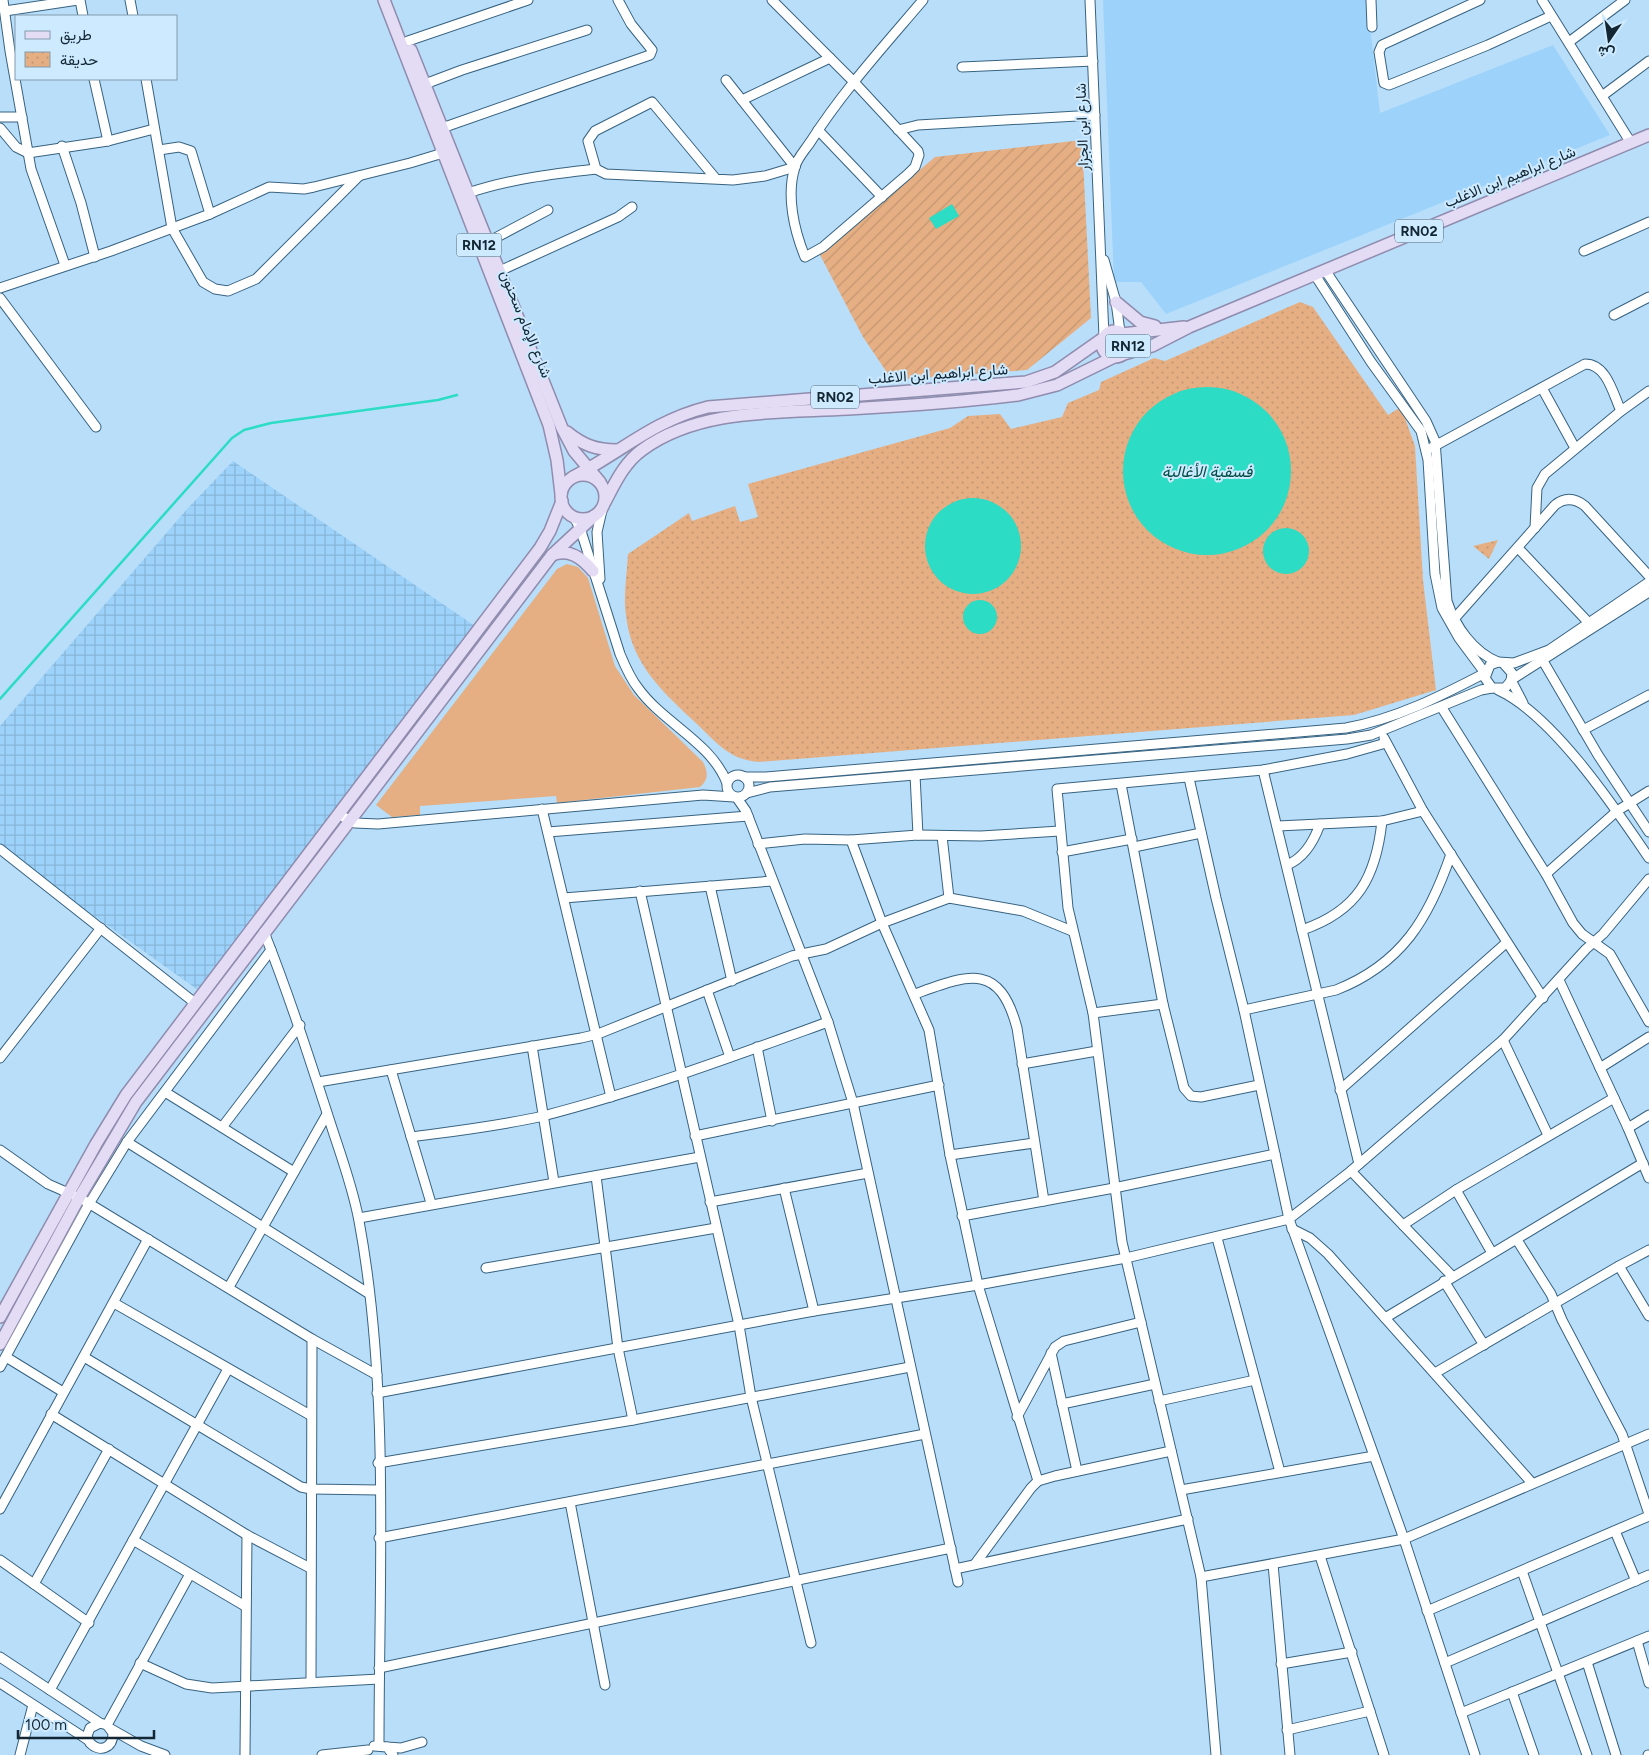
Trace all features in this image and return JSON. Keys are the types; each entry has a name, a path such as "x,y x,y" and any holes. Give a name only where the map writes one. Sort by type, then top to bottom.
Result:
{"main road":[{"name":"شارع الإمام سحنون","path":"384,0 442,153 562,428 574,451 600,482"},
{"name":"شارع الإمام سحنون","path":"392,0 468,193 483,244"},
{"name":"شارع ابراهيم ابن الاغلب","path":"1189,327 1649,135"},
{"name":"شارع الإمام سحنون","path":"495,273 549,425 558,460 561,498"},
{"path":"1116,302 1140,322 1166,328"},
{"name":"RN12","path":"1189,327 1152,346 1119,356 1104,351 1103,338 1111,332 1121,333 1189,327"},
{"name":"RN12","path":"1119,356 1127,341 1121,333"},
{"name":"شارع ابراهيم ابن الاغلب","path":"573,477 589,469 652,427 684,413 708,407 1026,382 1055,372 1103,338"},
{"name":"شارع ابراهيم ابن الاغلب","path":"604,504 628,462 642,450 671,434 697,424 748,416 1018,395 1056,385 1119,356"},
{"path":"562,428 590,447 602,450 617,450"},
{"path":"0,1317 79,1198 126,1095 540,548 550,531 567,482 573,477 587,475 600,482"},
{"name":"RN12","path":"600,482 605,495 604,504"},
{"path":"561,498 564,507 574,517 580,519 594,516"},
{"path":"0,1344 79,1198 136,1102 552,555 594,516 604,504"},
{"path":"552,555 560,552 572,554 593,571"},
{"path":"266,908 276,916"}],"street":[{"path":"15,76 3,5 79,0 83,15"},
{"path":"130,0 133,15"},
{"path":"408,41 528,0"},
{"path":"442,128 650,55 652,50 631,24 618,0"},
{"path":"772,0 854,82 918,151 919,161 915,167 823,247 805,257 797,237 791,201 795,167 818,130 854,82 922,0"},
{"name":"شارع ابن الجزار","path":"1090,0 1102,253 1103,338"},
{"path":"1371,0 1372,26"},
{"path":"1480,0 1383,44 1379,52 1384,83 1388,85 1418,74 1551,16"},
{"path":"1569,42 1625,0"},
{"path":"1547,2 1551,16 1631,143"},
{"path":"425,84 462,70 587,30"},
{"path":"742,100 830,58"},
{"path":"962,67 1093,61"},
{"path":"1602,96 1649,61"},
{"path":"16,80 28,153 36,184 65,265"},
{"path":"94,80 108,140"},
{"path":"146,80 172,228 203,282 214,289 228,291 256,279 359,176"},
{"path":"726,80 795,167"},
{"path":"596,169 588,145 593,133 652,102 716,179"},
{"path":"898,130 918,124 1095,115"},
{"path":"0,117 22,117"},
{"path":"0,128 16,147 28,153 108,140 154,129"},
{"path":"818,130 882,196"},
{"path":"62,146 81,203 95,257"},
{"path":"159,150 179,147 191,151 210,214"},
{"path":"0,288 65,265 95,257 210,214 269,187 304,189 442,153"},
{"path":"468,193 497,184 544,174 596,169 606,174 750,179 776,174 795,167"},
{"path":"495,273 610,221 632,207"},
{"path":"483,244 548,210"},
{"path":"1584,252 1649,222"},
{"name":"شارع ابن الجزار","path":"1102,253 1116,302 1121,333"},
{"path":"1320,272 1426,421 1436,447 1447,601 1454,619 1475,647 1483,654 1510,669 1511,680 1524,705"},
{"path":"1320,272 1349,329 1418,426 1427,449 1435,574 1442,608 1458,638 1485,673 1486,682 1524,705 1560,741 1617,810 1649,858"},
{"path":"1614,315 1649,297"},
{"path":"0,298 96,427"},
{"path":"1427,449 1436,447 1585,364 1593,364 1602,370 1622,411"},
{"path":"1542,388 1575,448"},
{"path":"1535,528 1536,495 1540,481 1545,474 1575,448 1649,391"},
{"path":"1454,619 1560,501 1574,499 1585,506 1649,576"},
{"path":"602,594 597,532 604,504"},
{"path":"574,517 580,528 620,654 638,689 718,765 727,784 728,792 741,796"},
{"path":"1518,548 1588,622"},
{"path":"702,795 727,784 731,777 766,777 1336,729 1377,721 1437,698 1485,673 1490,665 1514,663 1549,650 1649,582"},
{"path":"338,814 363,824 405,822 702,795 741,796 770,787 1347,739 1380,731 1442,708 1481,690 1505,688 1511,680 1649,592"},
{"path":"1542,662 1583,730 1649,832"},
{"path":"1583,730 1649,695"},
{"path":"1442,708 1546,874 1577,929 1610,954 1649,1022"},
{"path":"1377,721 1386,743 1423,811 1543,998"},
{"path":"1216,1755 1201,1577 1126,1258 1114,1188 1093,1013 1072,931 1062,852 1057,789 1263,770 1347,754 1386,743"},
{"path":"711,758 743,776 749,782 741,796 772,881 828,1022 853,1103 958,1582"},
{"path":"1263,770 1359,1164"},
{"path":"914,775 918,835"},
{"path":"1189,778 1244,1010 1289,1219 1404,1539 1476,1755"},
{"path":"1121,784 1163,1004 1186,1093 1202,1098 1259,1085"},
{"path":"1546,874 1617,810 1649,791"},
{"path":"542,809 598,1034 611,1097"},
{"path":"1278,826 1382,821 1423,811"},
{"path":"548,832 747,813"},
{"path":"1302,930 1325,921 1337,913 1360,891 1369,878 1376,861 1382,821"},
{"path":"1287,865 1305,851 1320,824"},
{"path":"758,844 805,839 851,840 918,835 942,836 1060,831"},
{"path":"1062,852 1201,833"},
{"path":"942,836 949,898"},
{"path":"851,840 882,923 930,1030 950,1156 978,1285 1038,1482"},
{"path":"0,849 195,1003"},
{"path":"1244,1010 1336,990 1358,980 1384,964 1402,948 1418,928 1431,904 1451,854"},
{"path":"377,1393 814,1311 978,1285 1126,1258 1217,1238 1289,1219 1351,1171 1503,1040 1649,880"},
{"path":"564,898 772,881"},
{"path":"710,886 732,981"},
{"path":"640,891 739,1325 751,1397 811,1643"},
{"path":"318,1082 598,1034 666,1005 801,954 826,949 882,923 949,898 1024,911 1072,931"},
{"path":"0,1058 101,928"},
{"path":"264,932 300,1025 358,1218 377,1375 379,1490 378,1679 386,1749"},
{"path":"1340,1090 1506,943"},
{"path":"0,1367 79,1198 127,1142 272,950"},
{"path":"915,994 964,978 978,979 998,986 1012,1008 1044,1201"},
{"path":"1559,980 1628,1128 1649,1178"},
{"path":"707,990 730,1057"},
{"path":"1093,1013 1163,1004"},
{"path":"412,1137 460,1131 542,1116 611,1097 682,1075 828,1022"},
{"path":"223,1126 300,1025"},
{"path":"1600,1068 1649,1037"},
{"path":"1503,1040 1548,1135"},
{"path":"532,1046 554,1182"},
{"path":"757,1048 772,1121"},
{"path":"1022,1064 1097,1051"},
{"path":"392,1070 431,1203"},
{"path":"695,1136 939,1085"},
{"path":"165,1092 223,1126 294,1172"},
{"path":"1403,1225 1456,1190 1614,1098"},
{"path":"229,1287 327,1114"},
{"path":"1628,1128 1649,1115"},
{"path":"127,1142 368,1293"},
{"path":"950,1156 1034,1143"},
{"path":"0,1150 48,1184 79,1198 229,1287 312,1339 377,1375"},
{"path":"962,1216 1114,1188 1274,1154"},
{"path":"358,1218 431,1203 700,1157"},
{"path":"1385,1318 1448,1278 1518,1240 1643,1163"},
{"path":"1351,1171 1403,1225 1448,1278 1484,1345"},
{"path":"710,1202 868,1173"},
{"path":"596,1176 618,1348 633,1420"},
{"path":"784,1188 814,1311"},
{"path":"1456,1190 1492,1253"},
{"path":"486,1268 716,1228"},
{"path":"1292,1229 1310,1238 1328,1254 1532,1483"},
{"path":"1217,1238 1280,1472"},
{"path":"0,1509 148,1239"},
{"path":"1427,1611 1649,1515 1626,1444 1555,1304 1518,1240"},
{"path":"1435,1373 1649,1250"},
{"path":"1619,1266 1649,1316"},
{"path":"114,1303 310,1415"},
{"path":"1017,1417 1055,1346 1064,1341 1141,1322"},
{"path":"311,1682 310,1415 312,1339"},
{"path":"1051,1353 1077,1471"},
{"path":"6,1357 64,1392"},
{"path":"84,1357 290,1482 311,1489 379,1490"},
{"path":"378,1463 633,1420 910,1366"},
{"path":"50,1690 89,1623 164,1482 228,1369"},
{"path":"1159,1401 1256,1380"},
{"path":"1062,1404 1155,1384"},
{"path":"51,1414 247,1535 310,1568"},
{"path":"379,1538 925,1434"},
{"path":"1201,1577 1404,1539 1649,1434"},
{"path":"34,1584 109,1449"},
{"path":"975,1564 1038,1482 1077,1471 1171,1451"},
{"path":"1181,1490 1374,1456"},
{"path":"570,1502 605,1685"},
{"path":"955,1568 1188,1519"},
{"path":"1615,1531 1636,1581"},
{"path":"245,1755 247,1535"},
{"path":"133,1540 245,1606"},
{"path":"378,1668 950,1548"},
{"path":"1320,1556 1352,1652 1382,1754"},
{"path":"0,1560 89,1623"},
{"path":"1273,1564 1290,1755"},
{"path":"1522,1571 1587,1755"},
{"path":"97,1750 112,1742 106,1726 190,1574"},
{"path":"1445,1663 1649,1575"},
{"path":"1461,1713 1649,1636"},
{"path":"1637,1641 1649,1683"},
{"path":"1281,1664 1352,1652"},
{"path":"0,1657 106,1726 141,1746 165,1755"},
{"path":"1587,1662 1616,1755"},
{"path":"140,1663 186,1684 212,1688 378,1679"},
{"path":"0,1683 88,1740 97,1750 112,1755"},
{"path":"1512,1692 1534,1755"},
{"path":"20,1755 33,1705"},
{"path":"1287,1730 1370,1711"},
{"path":"88,1740 90,1728 106,1726"},
{"path":"322,1755 367,1753 401,1748 422,1742"}],"shaded area":[{"path":"1103,0 1367,0 1380,113 1553,45 1610,135 1166,314 1141,282 1114,282"},
{"path":"233,461 475,626 198,990 0,849 0,726 187,509"}],"green space":[{"path":"1082,140 1091,318 1027,370 892,380 863,337 820,255 935,157"},
{"path":"1300,302 1313,307 1388,415 1401,407 1415,446 1423,580 1436,690 1354,715 758,762 739,758 725,750 673,701 651,677 642,663 629,633 625,608 628,554 689,513 692,521 735,506 740,522 758,517 748,484 950,428 968,416 1000,414 1011,429 1062,417 1068,403 1099,390 1101,382 1154,358 1165,361"},
{"path":"1498,540 1489,559 1473,546"},
{"path":"567,564 578,567 588,578 615,666 634,695 703,762 707,772 705,781 700,787 557,803 556,796 420,806 420,815 392,817 376,805 557,569"}],"water":[{"path":"952,204 959,216 936,229 929,218"},
{"name":"فسقية الأغالبة","path":"1199,387 1215,387 1247,397 1272,418 1285,439 1291,471 1285,503 1277,518 1260,536 1239,549 1215,555 1199,555 1175,549 1160,541 1137,518 1129,503 1123,479 1123,463 1129,439 1137,424 1160,401 1175,393"},
{"path":"973,498 991,502 1007,512 1017,528 1021,546 1017,564 1007,580 991,590 973,594 955,590 939,580 929,564 925,546 929,528 939,512 955,502"},
{"path":"1286,528 1299,532 1305,538 1309,551 1305,564 1299,570 1286,574 1273,570 1267,564 1263,551 1267,538 1273,532"},
{"path":"980,600 987,601 992,605 996,610 996,624 992,629 987,633 980,634 973,633 968,629 964,624 963,617 964,610 968,605 973,601"}],"waterway":[{"path":"0,699 232,438 244,430 271,423 438,400 457,395"}]}
